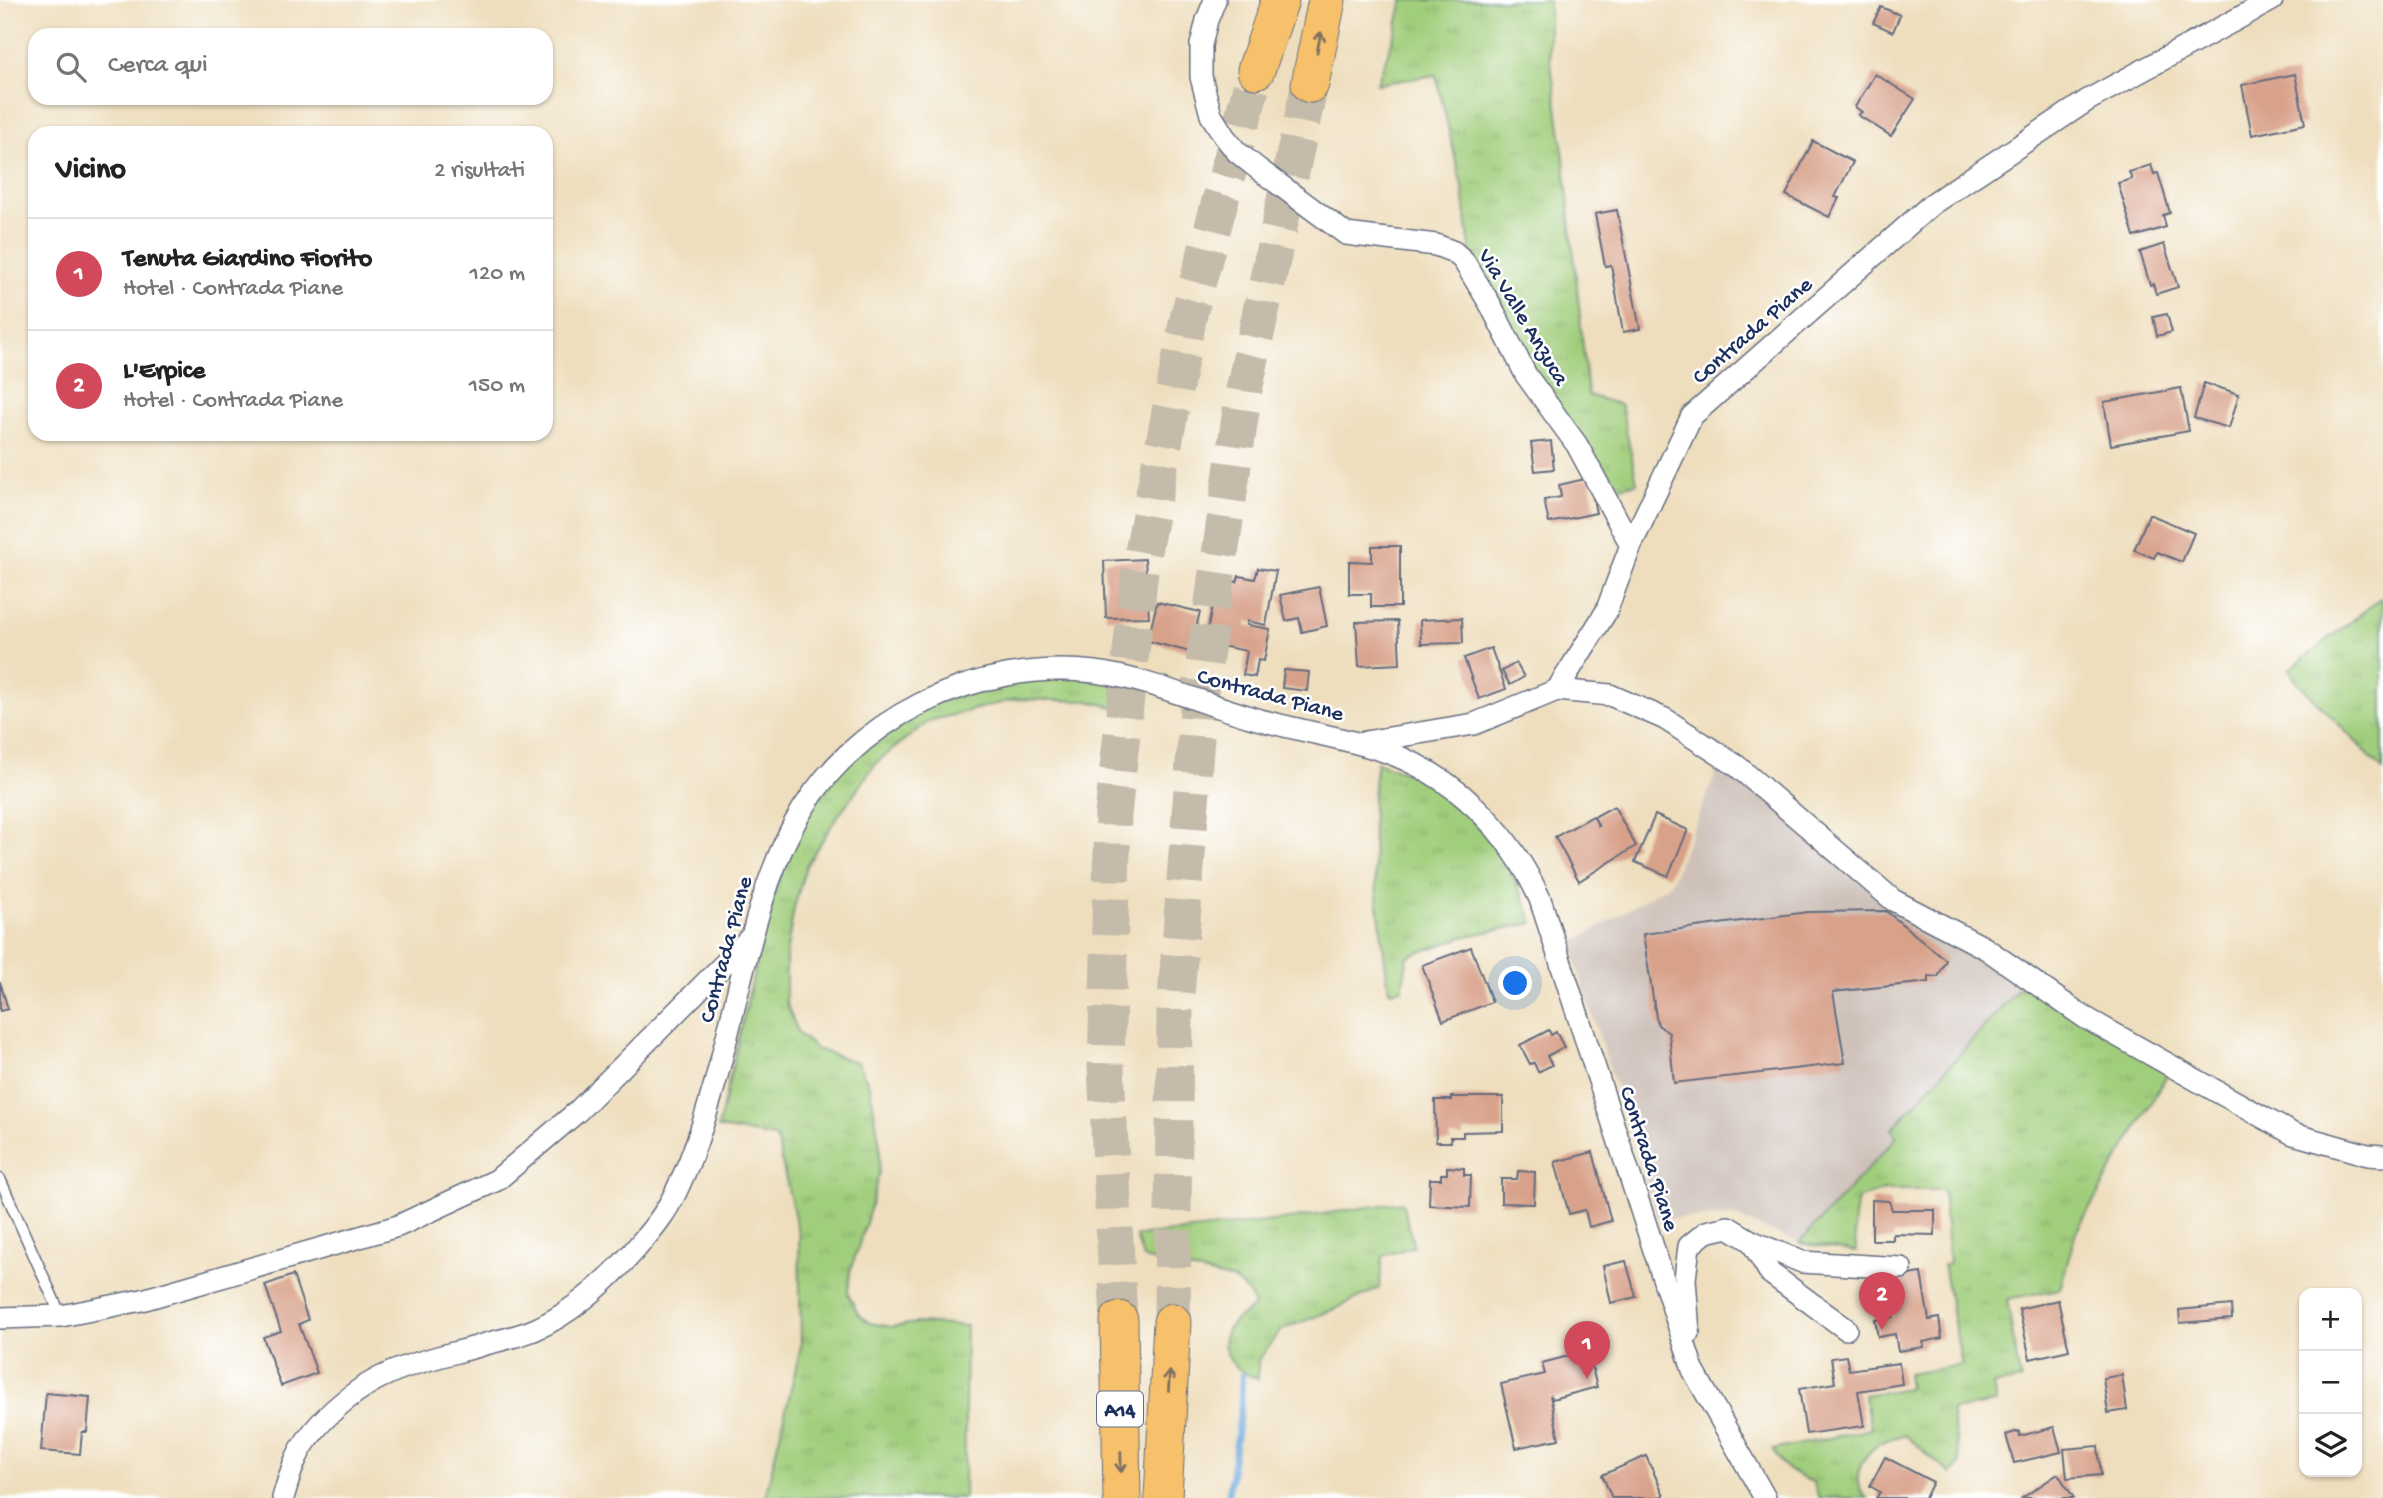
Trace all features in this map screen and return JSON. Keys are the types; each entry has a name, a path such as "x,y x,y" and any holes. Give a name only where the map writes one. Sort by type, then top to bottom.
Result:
{"highway":[{"path":"1256,70 1280,0"},
{"path":"1310,84 1327,0"},
{"name":"A14","path":"1119,1320 1122,1498"},
{"name":"A14","path":"1163,1498 1172,1322"}],"street":[{"name":"Via Valle Anzuca","path":"1215,0 1201,45 1200,77 1211,115 1224,136 1237,152 1257,169 1346,234 1436,245 1454,252 1463,260 1527,374 1577,445 1631,545"},
{"name":"Contrada Piane","path":"1358,743 1474,724 1556,690 1606,612 1631,545 1692,416 1932,204 2088,100 2272,0"},
{"name":"Contrada Piane","path":"283,1498 291,1471 306,1441 330,1414 360,1390 388,1373 535,1329 571,1308 599,1287 633,1252 663,1215 683,1176 707,1115 752,936 774,866 794,823 813,793 862,741 906,711 952,689 999,676 1041,671 1098,673 1124,678 1263,721 1358,743 1413,763 1453,788 1496,827 1533,883 1693,1370 1765,1498"},
{"path":"1556,690 1610,695 1665,719 1737,766 1893,900 1985,948 2084,1017 2293,1134 2368,1155 2383,1156"},
{"path":"0,1318 61,1316 142,1300 398,1226 497,1180 578,1111 752,936"},
{"path":"1693,1370 1685,1279 1689,1246 1706,1232 1728,1227 1751,1241 1802,1262 1901,1268"},
{"path":"1751,1241 1770,1273 1846,1329"}],"lane":[{"path":"0,1180 61,1316"}],"shaded area":[{"path":"1720,764 2024,983 1892,1129 1897,1137 1799,1243 1733,1216 1658,1219 1570,945 1670,884"}],"green space":[{"path":"1403,0 1549,0 1549,49 1563,150 1588,395 1621,405 1637,483 1609,490 1544,392 1470,249 1463,191 1436,75 1377,84 1396,30"},
{"path":"2381,598 2383,770 2294,678 2290,669"},
{"path":"1060,672 1146,690 1147,715 1088,701 1016,699 929,721 876,763 806,866 794,908 786,955 786,1002 798,1033 816,1049 857,1062 870,1087 880,1146 879,1173 850,1272 848,1294 858,1314 870,1323 891,1327 916,1323 966,1326 964,1498 765,1498 801,1346 799,1235 776,1137 718,1128 766,921 796,829 845,763 936,702"},
{"path":"1377,762 1425,782 1475,823 1509,868 1533,923 1466,936 1408,956 1402,989 1389,991 1373,846"},
{"path":"2024,983 2170,1070 2076,1232 2060,1289 2007,1299 2022,1380 1993,1385 1996,1403 1951,1410 1960,1464 1951,1474 1905,1435 1876,1446 1864,1459 1858,1484 1867,1498 1819,1498 1813,1482 1789,1470 1773,1450 1871,1429 1864,1395 1909,1388 1907,1374 1962,1365 1943,1265 1949,1264 1943,1190 1885,1190 1858,1199 1854,1217 1856,1252 1799,1243 1897,1137 1892,1129"},
{"path":"1402,1202 1414,1246 1383,1256 1379,1288 1281,1330 1258,1361 1258,1379 1237,1368 1228,1356 1224,1343 1227,1330 1254,1306 1250,1295 1234,1280 1143,1258 1136,1236 1282,1220"}],"building":[{"path":"1881,7 1900,15 1893,32 1873,23"},
{"path":"1875,74 1915,99 1891,136 1858,115 1862,112 1855,107"},
{"path":"2295,74 2305,124 2252,135 2242,85"},
{"path":"1813,141 1853,162 1835,197 1839,198 1829,217 1786,195"},
{"path":"2151,165 2154,174 2158,173 2170,213 2163,215 2166,227 2134,237 2118,183 2132,179 2129,172"},
{"path":"1617,210 1640,329 1623,332 1611,265 1605,266 1595,214"},
{"path":"2164,244 2178,287 2156,294 2153,284 2150,285 2140,252"},
{"path":"2167,314 2172,332 2157,336 2153,317"},
{"path":"2204,383 2239,394 2229,428 2194,418"},
{"path":"2181,388 2189,431 2111,445 2104,402"},
{"path":"1551,441 1554,469 1535,471 1531,443"},
{"path":"1589,478 1596,513 1549,523 1544,500 1561,497 1559,485"},
{"path":"2149,514 2194,533 2182,562 2157,552 2154,558 2134,550"},
{"path":"1372,546 1400,546 1400,607 1371,607 1371,594 1349,594 1349,561 1372,562"},
{"path":"1145,559 1149,617 1106,618 1104,561"},
{"path":"1258,568 1276,571 1266,625 1247,621 1247,625 1270,629 1264,661 1258,660 1255,677 1243,675 1247,651 1205,643 1213,602 1227,604 1232,581 1237,582 1239,576 1255,579"},
{"path":"1319,587 1327,626 1302,632 1299,618 1286,621 1280,595"},
{"path":"1157,602 1200,612 1190,652 1148,641"},
{"path":"1462,618 1463,643 1421,644 1420,620"},
{"path":"1398,621 1400,664 1359,666 1356,622"},
{"path":"1491,648 1506,689 1479,699 1464,658"},
{"path":"1516,663 1524,677 1510,685 1502,671"},
{"path":"1284,670 1309,672 1307,691 1282,688"},
{"path":"1614,806 1636,846 1579,881 1555,837 1593,816 1599,827 1594,817"},
{"path":"1655,815 1688,830 1668,876 1635,862"},
{"path":"1886,911 1946,960 1938,977 1929,976 1929,982 1833,992 1845,1063 1674,1083 1669,1033 1658,1025 1643,934 1808,912"},
{"path":"1471,947 1492,1002 1443,1021 1422,965"},
{"path":"0,982 8,1009 0,1011"},
{"path":"1549,1030 1551,1035 1556,1032 1564,1047 1547,1056 1552,1065 1538,1072 1534,1063 1530,1064 1520,1045"},
{"path":"1451,1097 1503,1097 1503,1131 1463,1132 1463,1137 1450,1137 1451,1142 1436,1142 1435,1100 1451,1100"},
{"path":"1593,1152 1611,1221 1589,1227 1585,1210 1569,1214 1555,1162"},
{"path":"1447,1167 1464,1168 1464,1175 1471,1175 1470,1207 1429,1205 1430,1179 1441,1179 1441,1174 1447,1174"},
{"path":"1518,1171 1535,1172 1534,1204 1501,1203 1501,1179 1517,1179"},
{"path":"1872,1200 1889,1201 1892,1210 1935,1210 1935,1235 1893,1234 1893,1240 1872,1240"},
{"path":"1626,1261 1636,1297 1611,1303 1603,1266"},
{"path":"1921,1273 1929,1320 1939,1318 1942,1338 1923,1342 1924,1347 1898,1351 1895,1334 1878,1337 1875,1320 1893,1317 1887,1279"},
{"path":"293,1275 308,1320 299,1324 317,1373 281,1386 263,1337 281,1331 265,1285"},
{"path":"2058,1300 2069,1350 2030,1359 2019,1309"},
{"path":"2231,1305 2232,1319 2180,1323 2179,1310"},
{"path":"1580,1353 1584,1366 1591,1364 1597,1387 1552,1399 1550,1395 1559,1439 1516,1448 1501,1384 1545,1374 1542,1363"},
{"path":"1846,1356 1849,1370 1899,1363 1902,1384 1858,1391 1864,1426 1806,1434 1799,1389 1835,1383 1831,1358"},
{"path":"2122,1375 2127,1410 2108,1413 2103,1378"},
{"path":"46,1393 90,1397 87,1432 82,1432 80,1454 41,1451"},
{"path":"2054,1427 2061,1452 2014,1463 2006,1435 2019,1431 2020,1436"},
{"path":"2098,1446 2101,1475 2067,1478 2064,1449"},
{"path":"1646,1456 1664,1495 1657,1498 1612,1498 1602,1475"},
{"path":"1885,1457 1933,1482 1925,1498 1876,1498 1880,1492 1870,1486"},
{"path":"2058,1474 2074,1498 2022,1498"}],"waterway":[{"path":"1228,1498 1241,1406 1242,1375"}],"tunnel":[{"path":"1119,1320 1106,1067 1113,814 1141,562 1189,314 1256,70"},
{"path":"1172,1322 1175,1010 1199,698 1244,390 1310,84"}],"place":[{"name":"L'Erpice","path":"1882,1330"},
{"name":"Tenuta Giardino Fiorito","path":"1587,1379"}]}
